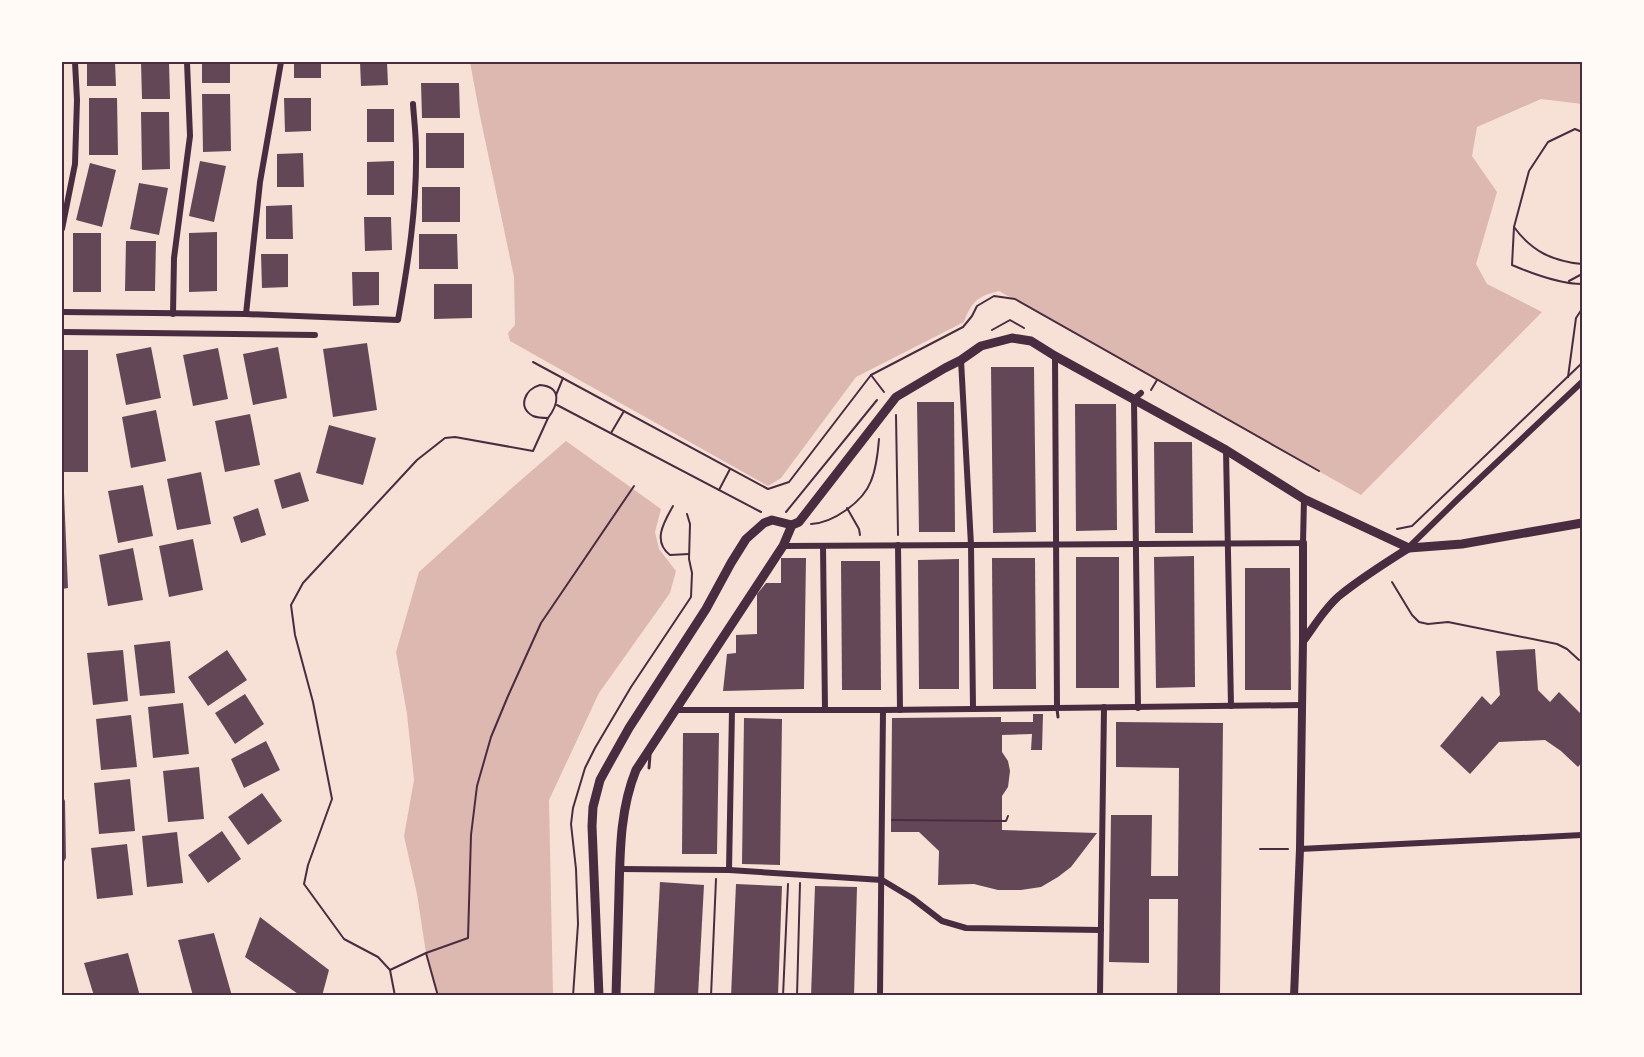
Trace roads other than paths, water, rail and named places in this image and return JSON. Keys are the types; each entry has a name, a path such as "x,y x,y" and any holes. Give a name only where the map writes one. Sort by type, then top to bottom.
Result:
{"main road":[{"path":"615,996 623,818 627,795 636,770 783,546 795,524 896,397 981,346 1012,338 1031,341 1055,356 1141,396 1304,499 1409,548 1462,544 1582,523"},
{"path":"599,996 592,826 593,807 600,780 629,728 706,609 746,539 764,523 772,520 795,524"}],"street":[{"path":"62,229 75,164 77,100 75,62"},
{"path":"173,314 174,258 190,136 187,62"},
{"path":"246,314 260,182 281,62"},
{"path":"62,312 246,314 398,320 407,268 414,202 416,150 413,104"},
{"path":"62,332 315,335"},
{"path":"1055,356 1057,707"},
{"path":"961,360 971,545 973,708"},
{"path":"1304,641 1338,597 1409,548 1582,382"},
{"path":"1138,708 1135,544 1141,396"},
{"path":"1226,450 1231,706"},
{"path":"1294,996 1303,705 1304,499"},
{"path":"783,546 1303,543"},
{"path":"898,545 900,710"},
{"path":"823,546 825,710"},
{"path":"675,710 1303,705"},
{"path":"1100,996 1104,707"},
{"path":"729,870 732,710"},
{"path":"880,996 883,710"},
{"path":"1300,849 1582,835"},
{"path":"620,869 729,870 882,880 912,898 942,921 957,927 1101,930"}],"lane":[{"path":"1057,707 1058,717"},
{"path":"649,768 651,748"}]}
